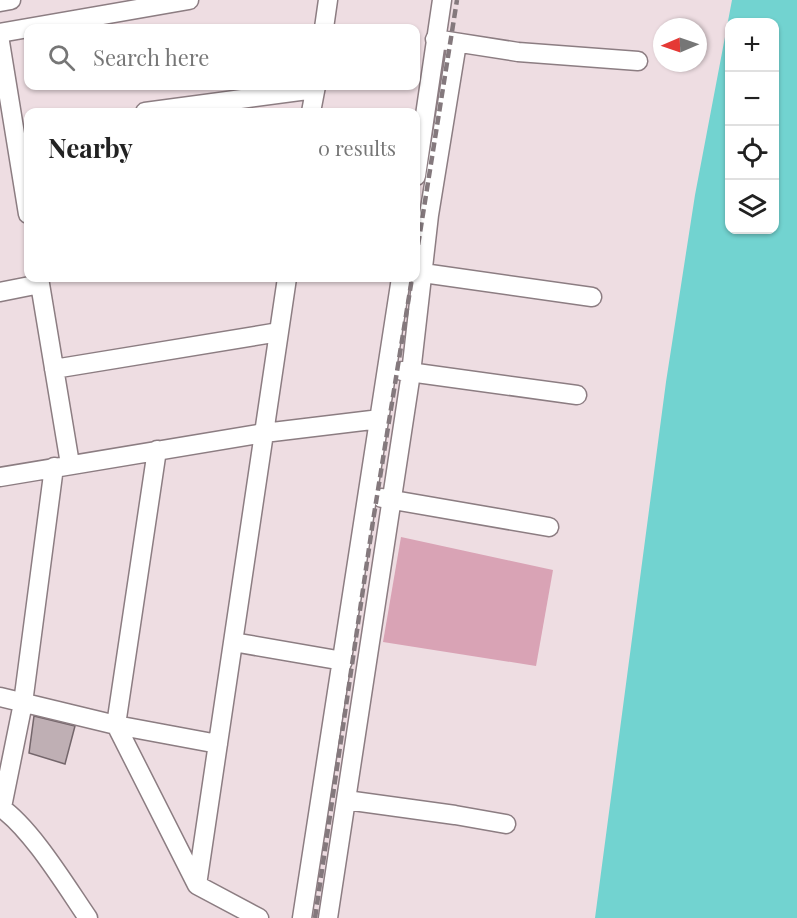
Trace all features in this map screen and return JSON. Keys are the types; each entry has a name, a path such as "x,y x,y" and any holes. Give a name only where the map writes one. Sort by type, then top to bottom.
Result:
{"street":[{"path":"0,2 11,0"},
{"path":"52,24 189,0"},
{"path":"325,24 328,0"},
{"path":"420,147 442,0"},
{"path":"0,33 24,29"},
{"path":"435,39 519,52 638,61"},
{"path":"0,42 22,130 24,158"},
{"path":"328,918 411,373 429,215 457,43"},
{"path":"172,108 295,90"},
{"path":"312,108 315,90"},
{"path":"423,273 592,297"},
{"path":"0,292 36,282"},
{"path":"40,282 54,369 62,465 23,703 1,807 51,863 88,918"},
{"path":"197,885 286,282"},
{"path":"302,918 400,282"},
{"path":"54,369 279,332"},
{"path":"388,370 577,395"},
{"path":"0,477 264,433 380,419"},
{"path":"157,450 116,725 197,885 259,918"},
{"path":"368,495 549,527"},
{"path":"233,642 343,661"},
{"path":"0,697 116,725 218,744"},
{"path":"346,800 506,824"}],"shaded area":[{"path":"401,537 553,570 536,666 383,642"}],"water":[{"path":"732,0 797,0 797,918 595,918 666,382 695,195 725,37 725,234 779,234 779,18 729,18"}],"building":[{"path":"34,716 75,726 65,764 29,753"}],"railway":[{"path":"420,233 457,0"},
{"path":"315,918 373,521 411,282"}]}
